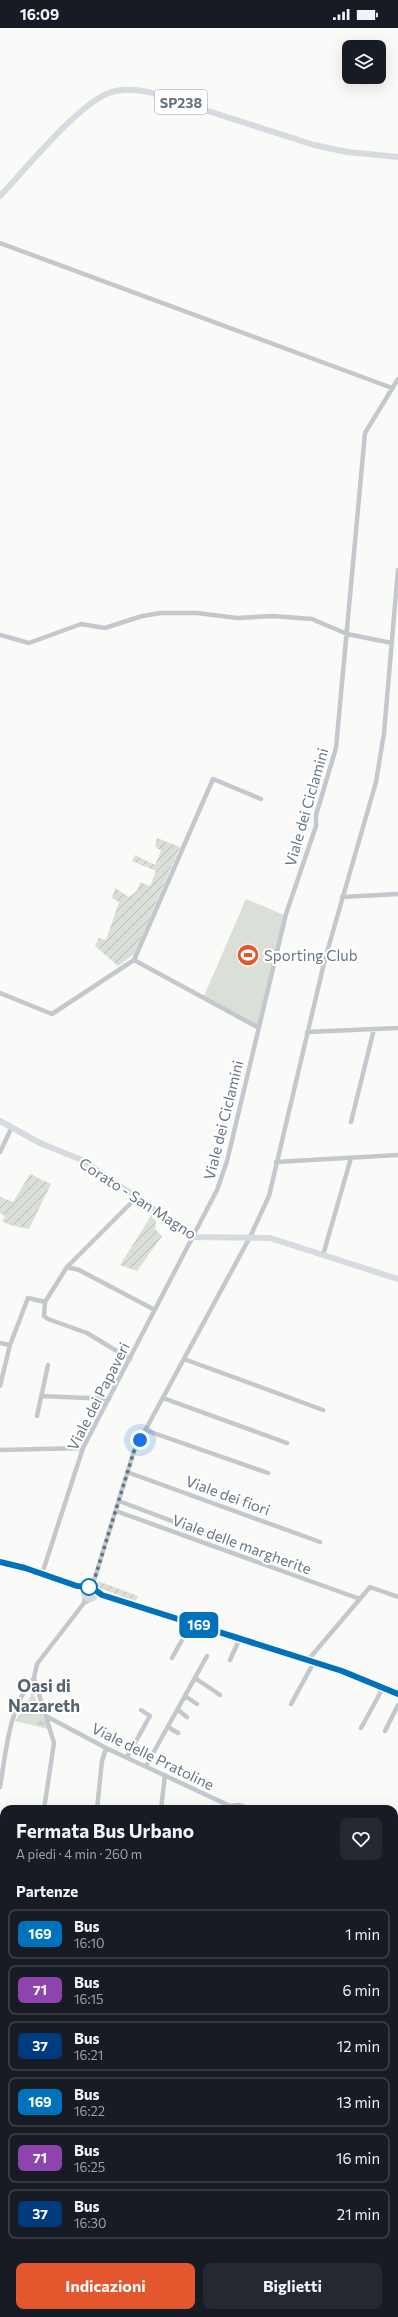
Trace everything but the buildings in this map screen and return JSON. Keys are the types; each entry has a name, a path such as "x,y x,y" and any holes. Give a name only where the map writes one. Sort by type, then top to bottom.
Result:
{"main road":[{"name":"SP238","path":"0,196 85,107 108,94 125,89 149,92 314,145 347,152 398,157"},
{"name":"Corato - San Magno","path":"0,1121 40,1143 82,1160 194,1237 227,1239 250,1237 270,1238 398,1279"},
{"path":"0,1562 42,1574 92,1592 192,1622 311,1661 398,1694"}],"street":[{"path":"0,244 392,388"},
{"name":"Viale dei Ciclamini","path":"194,1237 217,1190 227,1161 286,914 316,826 316,815 336,748 365,433 398,379"},
{"path":"45,1805 54,1754 54,1743 34,1678 37,1664 92,1592 134,1451 250,1237 269,1196 307,1032 342,897 376,782 384,733 398,570"},
{"path":"0,635 29,643 81,624 105,628 142,616 168,612 198,613 237,618 273,616 312,619 347,634 392,644"},
{"path":"0,993 52,1014 134,960 212,779 261,799"},
{"path":"342,897 398,894"},
{"path":"134,960 259,1028"},
{"path":"307,1032 398,1028"},
{"path":"351,1122 374,1029"},
{"path":"0,1152 12,1127"},
{"path":"276,1162 398,1155"},
{"path":"323,1255 351,1158"},
{"path":"130,1359 86,1333 48,1319 44,1316 45,1302 67,1267 137,1198"},
{"name":"Viale dei Papaveri","path":"42,1574 83,1448 194,1237"},
{"path":"67,1267 79,1270 155,1310"},
{"path":"0,1386 10,1345 28,1298 45,1302"},
{"path":"0,1343 10,1345"},
{"path":"184,1359 323,1410"},
{"path":"36,1416 48,1365"},
{"path":"41,1396 109,1399"},
{"path":"163,1398 287,1443"},
{"path":"146,1430 268,1473"},
{"path":"0,1450 83,1448"},
{"name":"Viale dei fiori","path":"127,1472 320,1542"},
{"path":"119,1500 214,1538"},
{"name":"Viale delle margherite","path":"116,1511 360,1599"},
{"path":"291,1704 311,1661 370,1587 398,1597"},
{"path":"172,1658 192,1622"},
{"path":"230,1660 240,1638"},
{"path":"146,1766 207,1656"},
{"path":"0,1787 11,1725 25,1687 34,1678"},
{"path":"195,1678 220,1695"},
{"path":"361,1728 383,1688"},
{"path":"185,1696 197,1704"},
{"path":"384,1731 398,1705"},
{"path":"127,1756 150,1716 141,1710"},
{"path":"178,1710 188,1717"},
{"name":"Viale delle Pratoline","path":"46,1716 106,1748 127,1756 228,1805"},
{"path":"168,1727 178,1733"},
{"path":"97,1805 102,1760 106,1748"},
{"path":"161,1805 165,1775"}],"green space":[{"path":"157,838 180,847 134,954 118,966 95,946 99,938 106,940 119,902 112,898 115,888 129,897 137,891 140,882 150,886 156,871 132,861 135,855 155,865 161,851 155,846"},
{"name":"Sporting Club","path":"246,899 284,915 258,1026 204,996"},
{"path":"30,1174 51,1184 29,1229 10,1225 2,1221 5,1216 0,1213 0,1197 13,1202"},
{"path":"151,1216 156,1221 155,1229 162,1236 137,1271 120,1265"},
{"path":"98,1581 138,1596 136,1601 96,1587"},
{"path":"33,1692 48,1729 15,1721"}],"bus line":[{"name":"169","path":"0,1562 25,1568 77,1586 87,1588 91,1587 102,1595 192,1622 342,1671 398,1694"}],"place":[{"name":"Sporting Club","path":"248,955"}],"district":[{"name":"Oasi di Nazareth","path":"44,1695"}],"route":[{"path":"89,1587 93,1584 134,1451 140,1440"}]}
